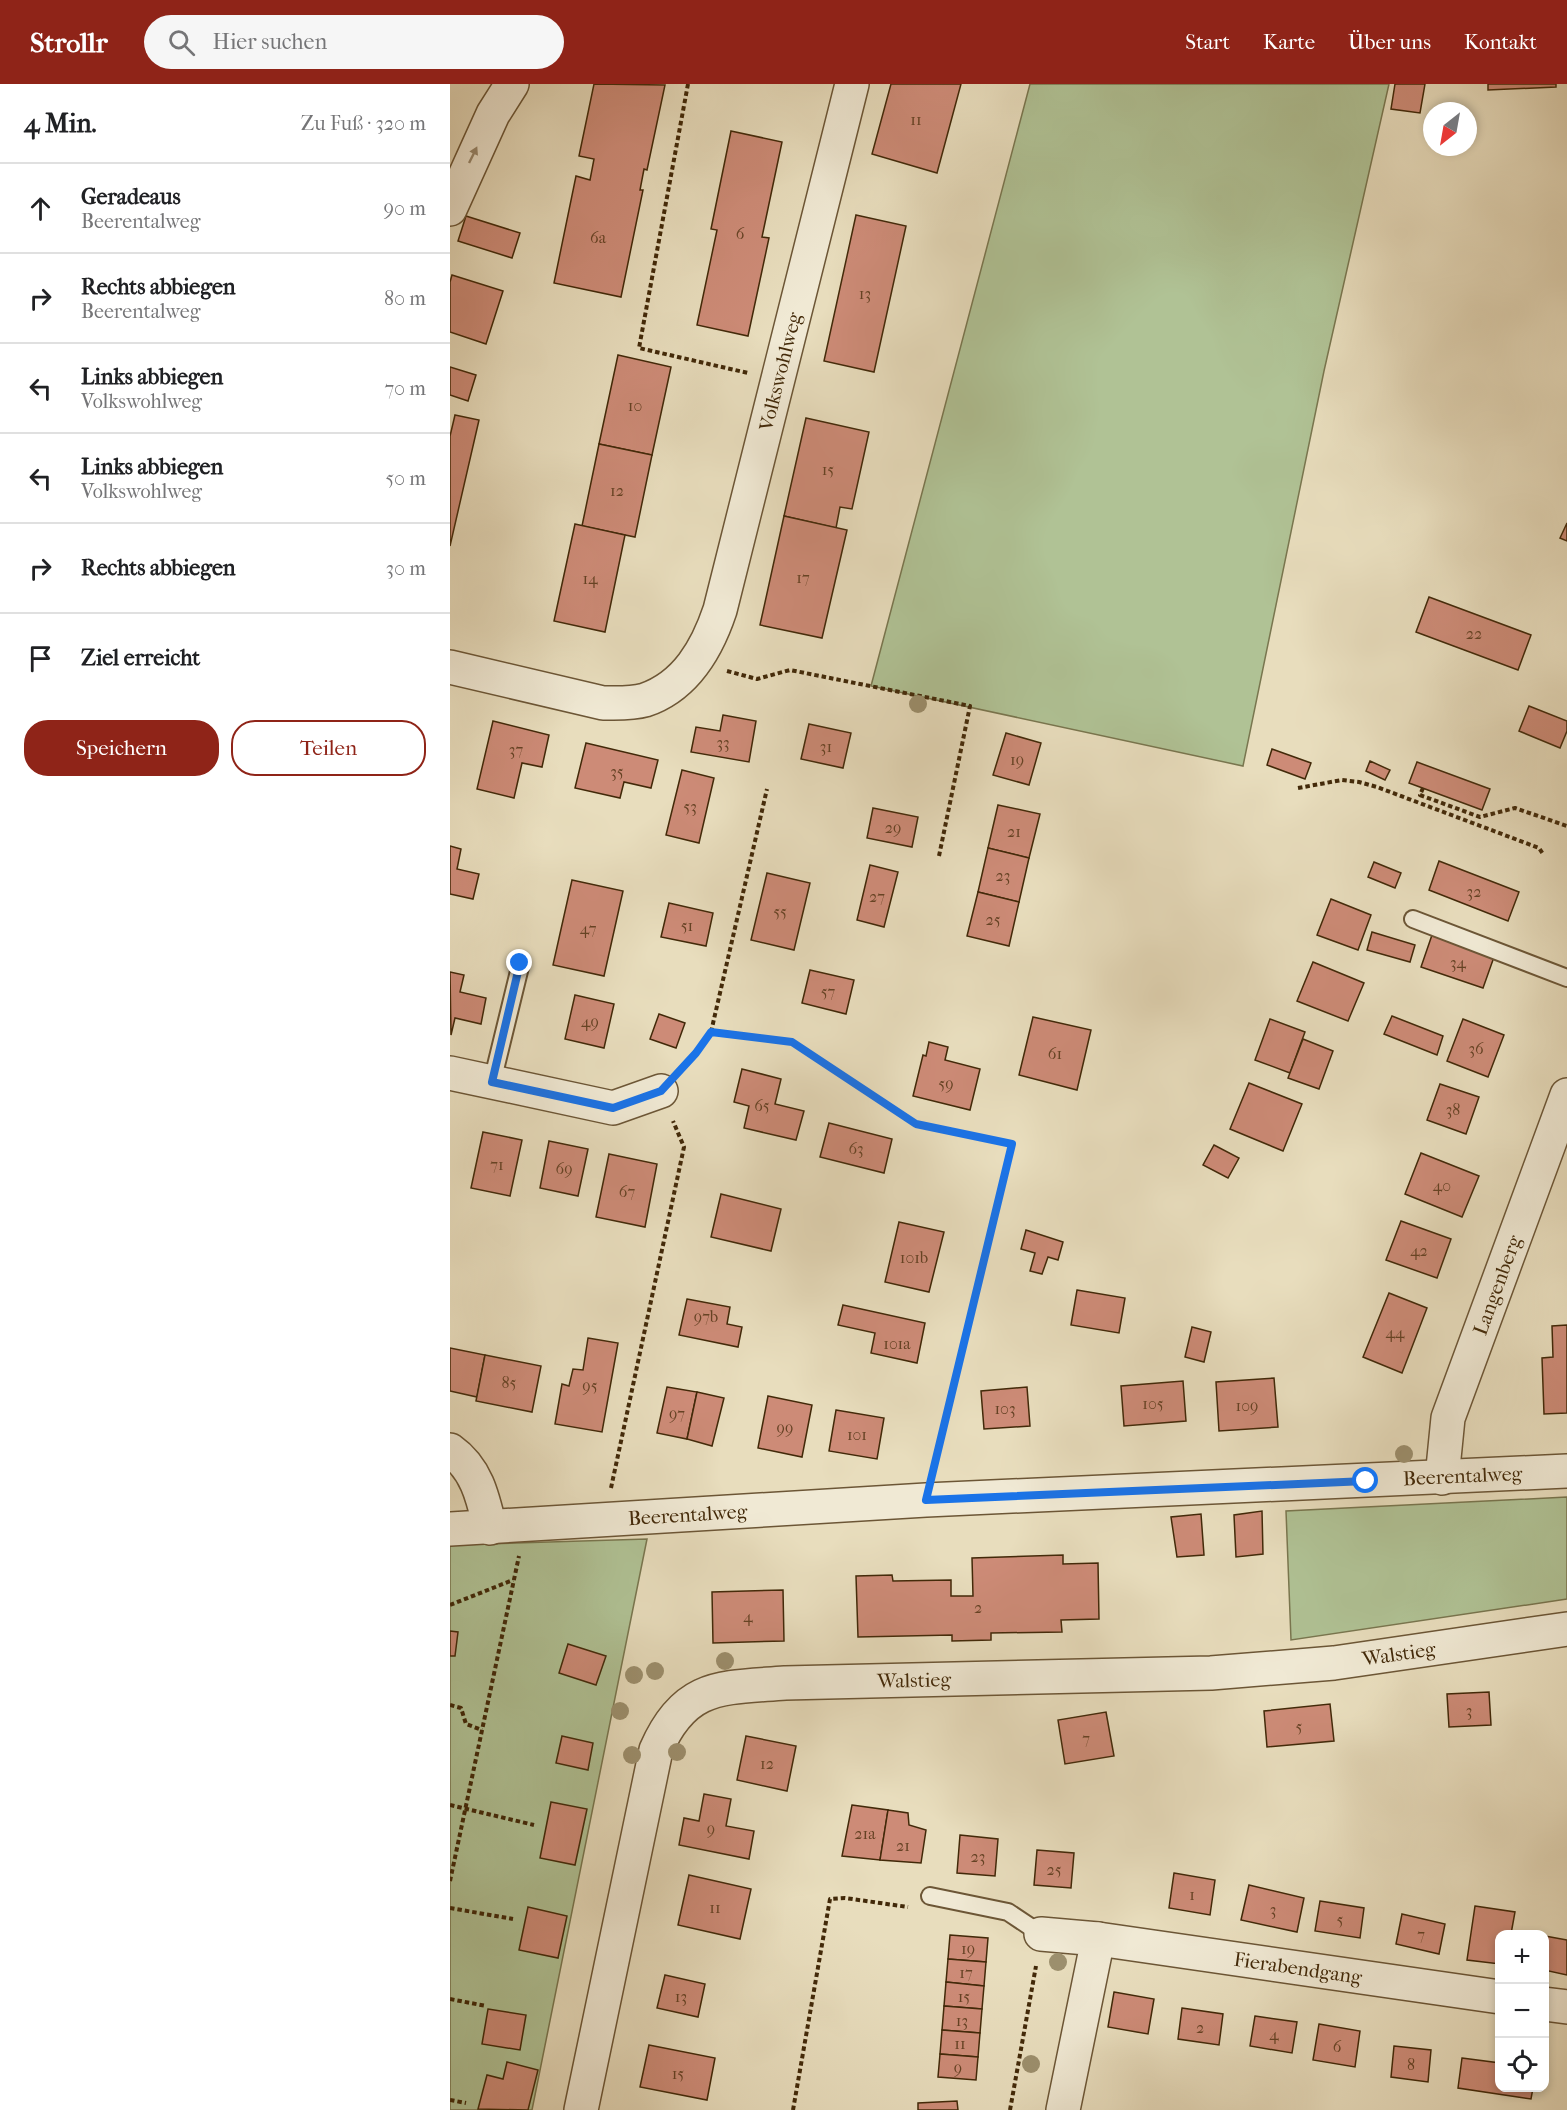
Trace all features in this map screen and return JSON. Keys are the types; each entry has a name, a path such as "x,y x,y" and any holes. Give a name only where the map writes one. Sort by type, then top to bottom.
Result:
{"street":[{"path":"450,209 493,114 512,84"},
{"name":"Volkswohlweg","path":"450,667 603,703 624,703 645,700 672,684 700,657 711,636 720,610 852,84"},
{"path":"450,1073 613,1108 661,1091"},
{"name":"Langenberg","path":"1442,1478 1448,1418 1567,1095"},
{"path":"450,1450 467,1465 478,1484 490,1528"},
{"name":"Beerentalweg","path":"450,1529 926,1500 1567,1471"},
{"name":"Walstieg","path":"581,2110 656,1750 665,1729 675,1716 688,1703 705,1693 726,1688 785,1683 1211,1673 1334,1663 1567,1629"},
{"name":"Fierabendgang","path":"1041,1934 1098,1939 1495,1996"},
{"path":"1063,2110 1098,1939"},
{"path":"1549,2005 1567,2007"}],"lane":[{"path":"1413,919 1567,978"},
{"path":"492,1082 520,963"},
{"path":"930,1896 1008,1912 1041,1934"}],"path":[{"path":"688,84 639,348 778,380"},
{"path":"700,657 722,669 757,679 790,670 970,706 939,856"},
{"path":"1298,788 1342,780 1368,785 1539,848 1543,854"},
{"path":"1423,788 1420,795 1480,817 1515,808 1567,826"},
{"path":"619,1448 684,1147 661,1091 696,1053 711,1032 767,789"},
{"path":"711,1032 792,1042 916,1124 1012,1144 926,1500"},
{"path":"450,1881 520,1550"},
{"path":"450,1605 513,1580"},
{"path":"450,1705 460,1708 466,1724 482,1730"},
{"path":"450,1804 534,1825"},
{"path":"793,2110 830,1899"},
{"path":"450,1908 513,1919"},
{"path":"1010,2110 1041,1934"},
{"path":"450,1999 486,2006"},
{"path":"450,2100 466,2103"}],"green space":[{"path":"1030,84 1389,84 1324,371 1243,766 871,686"},
{"path":"1567,1497 1567,1599 1291,1640 1286,1511"},
{"path":"647,1539 532,2110 450,2110 450,1545"}],"building":[{"path":"594,84 665,85 647,170 644,169 640,190 643,190 621,297 554,283 576,176 590,180 594,159 579,156"},
{"path":"891,84 961,84 937,173 872,154"},
{"path":"1395,84 1425,84 1420,113 1391,109"},
{"path":"1488,84 1556,84 1556,87 1488,90"},
{"path":"731,131 782,142 762,237 769,238 748,336 697,325 717,230 711,229"},
{"path":"856,215 906,226 874,372 824,361"},
{"path":"466,216 520,233 512,258 458,241"},
{"path":"452,275 503,291 486,344 450,332"},
{"path":"618,355 671,367 652,455 599,444"},
{"path":"450,367 476,375 468,401 450,395"},
{"path":"455,415 479,420 450,546 450,436"},
{"path":"806,418 869,432 852,509 840,507 836,528 784,516"},
{"path":"599,444 652,455 635,537 582,526"},
{"path":"784,516 847,530 822,638 760,625"},
{"path":"1567,523 1567,541 1560,538"},
{"path":"575,524 625,535 605,632 554,621"},
{"path":"1429,597 1531,635 1518,670 1416,632"},
{"path":"1529,706 1567,721 1567,731 1560,748 1519,731"},
{"path":"723,715 756,721 749,762 691,752 696,727 720,731"},
{"path":"493,721 549,735 542,767 522,763 514,798 477,789"},
{"path":"809,724 851,733 843,768 801,759"},
{"path":"1006,733 1041,743 1029,785 993,775"},
{"path":"586,743 658,760 651,788 624,782 620,798 575,788"},
{"path":"1272,749 1311,763 1305,779 1267,765"},
{"path":"1370,761 1390,770 1385,780 1366,771"},
{"path":"1417,762 1490,789 1482,810 1409,783"},
{"path":"682,770 714,778 699,843 666,835"},
{"path":"998,805 1040,814 1029,858 988,848"},
{"path":"873,808 918,817 912,847 867,838"},
{"path":"450,846 461,849 457,869 479,874 473,899 450,894"},
{"path":"988,848 1029,858 1019,902 978,892"},
{"path":"1439,861 1519,892 1508,921 1429,890"},
{"path":"1374,862 1401,873 1395,888 1368,877"},
{"path":"870,865 898,872 884,927 857,920"},
{"path":"767,873 810,883 794,950 751,940"},
{"path":"572,880 623,891 604,976 553,965"},
{"path":"978,892 1019,902 1009,946 967,936"},
{"path":"1331,899 1371,915 1358,950 1317,935"},
{"path":"669,903 713,913 706,946 661,937"},
{"path":"1372,932 1415,945 1410,962 1367,950"},
{"path":"1432,935 1494,957 1483,988 1421,967"},
{"path":"1313,962 1364,983 1348,1021 1297,1001"},
{"path":"810,970 854,980 846,1014 802,1003"},
{"path":"450,972 464,975 460,992 486,998 481,1024 455,1018 451,1035"},
{"path":"575,995 614,1004 604,1048 565,1039"},
{"path":"659,1014 685,1023 676,1048 650,1039"},
{"path":"1392,1016 1443,1036 1437,1055 1384,1034"},
{"path":"1033,1017 1091,1030 1077,1090 1019,1075"},
{"path":"1270,1019 1305,1032 1290,1073 1255,1060"},
{"path":"1463,1019 1504,1035 1488,1077 1447,1061"},
{"path":"1303,1039 1333,1051 1319,1089 1288,1078"},
{"path":"929,1042 948,1047 945,1060 980,1069 970,1110 913,1096 923,1055 926,1056"},
{"path":"742,1069 781,1079 775,1104 804,1111 796,1140 744,1128 749,1106 734,1102"},
{"path":"1249,1083 1302,1104 1283,1151 1230,1129"},
{"path":"1440,1084 1479,1097 1466,1134 1427,1120"},
{"path":"829,1123 892,1139 884,1173 820,1157"},
{"path":"483,1132 522,1140 510,1196 471,1188"},
{"path":"549,1141 588,1149 578,1196 540,1188"},
{"path":"1214,1145 1239,1158 1228,1178 1203,1165"},
{"path":"1421,1153 1479,1176 1462,1217 1405,1194"},
{"path":"609,1154 657,1164 645,1227 596,1217"},
{"path":"721,1194 781,1209 771,1251 711,1237"},
{"path":"1401,1221 1451,1239 1437,1278 1386,1260"},
{"path":"899,1222 944,1232 929,1292 885,1282"},
{"path":"1026,1230 1063,1242 1058,1260 1048,1257 1042,1274 1030,1271 1035,1253 1021,1249"},
{"path":"1077,1290 1125,1298 1119,1333 1071,1325"},
{"path":"1389,1293 1427,1308 1402,1373 1363,1357"},
{"path":"687,1299 730,1307 727,1324 742,1327 738,1347 679,1335"},
{"path":"843,1305 925,1323 917,1363 871,1353 875,1333 838,1325"},
{"path":"1567,1325 1567,1413 1544,1414 1542,1358 1553,1357 1552,1326"},
{"path":"1192,1327 1211,1332 1204,1362 1185,1357"},
{"path":"588,1338 618,1343 602,1432 555,1424 562,1384 569,1386 573,1369 583,1370"},
{"path":"450,1348 485,1355 477,1397 450,1391"},
{"path":"485,1355 541,1366 532,1412 476,1401"},
{"path":"1274,1378 1278,1427 1219,1431 1216,1382"},
{"path":"1183,1381 1186,1421 1124,1426 1121,1386"},
{"path":"667,1387 697,1392 687,1439 657,1433"},
{"path":"1027,1387 1030,1426 984,1429 981,1391"},
{"path":"697,1392 724,1398 712,1446 687,1439"},
{"path":"768,1396 812,1405 802,1457 758,1448"},
{"path":"836,1410 884,1418 877,1459 829,1451"},
{"path":"1262,1511 1263,1554 1236,1557 1234,1515"},
{"path":"1201,1514 1204,1555 1177,1557 1171,1517"},
{"path":"1063,1555 1063,1564 1098,1563 1099,1619 1061,1620 1062,1632 991,1633 991,1640 952,1641 952,1635 858,1637 856,1576 892,1575 893,1581 951,1580 951,1596 973,1596 972,1558"},
{"path":"783,1590 784,1641 713,1643 712,1592"},
{"path":"450,1631 458,1632 455,1656 450,1656"},
{"path":"568,1644 606,1656 596,1685 559,1673"},
{"path":"1489,1692 1491,1725 1449,1727 1447,1694"},
{"path":"1330,1704 1334,1741 1267,1747 1264,1711"},
{"path":"1106,1712 1114,1756 1065,1764 1058,1720"},
{"path":"562,1736 593,1743 588,1770 556,1763"},
{"path":"746,1736 796,1746 787,1791 737,1780"},
{"path":"704,1794 731,1799 726,1826 754,1831 749,1859 679,1845 684,1818 699,1821"},
{"path":"551,1802 587,1809 575,1865 540,1858"},
{"path":"852,1805 888,1810 880,1860 842,1856"},
{"path":"888,1810 908,1813 909,1825 926,1830 921,1863 880,1860"},
{"path":"960,1835 998,1839 995,1876 957,1873"},
{"path":"1037,1850 1074,1853 1071,1888 1034,1885"},
{"path":"1174,1873 1215,1880 1210,1915 1169,1908"},
{"path":"689,1875 751,1889 740,1939 678,1925"},
{"path":"1249,1885 1304,1898 1297,1932 1241,1920"},
{"path":"1320,1901 1364,1908 1360,1938 1315,1931"},
{"path":"1475,1906 1515,1912 1512,1930 1495,1930 1495,1963 1467,1960"},
{"path":"528,1907 567,1916 558,1958 519,1950"},
{"path":"1402,1914 1445,1924 1439,1954 1396,1944"},
{"path":"950,1935 988,1938 986,1962 948,1959"},
{"path":"1549,1937 1567,1940 1567,1975 1549,1971"},
{"path":"948,1959 986,1962 984,1986 946,1982"},
{"path":"665,1975 705,1984 698,2017 657,2008"},
{"path":"946,1982 984,1986 982,2009 944,2006"},
{"path":"1114,1992 1154,1999 1148,2034 1108,2027"},
{"path":"944,2006 982,2009 980,2033 942,2030"},
{"path":"1182,2008 1223,2014 1219,2045 1178,2039"},
{"path":"488,2009 526,2015 520,2050 482,2044"},
{"path":"1255,2016 1297,2022 1292,2053 1250,2046"},
{"path":"1319,2024 1360,2031 1355,2067 1313,2060"},
{"path":"942,2030 980,2033 978,2057 940,2054"},
{"path":"649,2045 715,2058 707,2100 640,2087"},
{"path":"1394,2046 1431,2050 1428,2082 1391,2077"},
{"path":"940,2054 978,2057 976,2080 938,2077"},
{"path":"1462,2058 1495,2062 1495,2092 1532,2092 1531,2099 1458,2088"},
{"path":"507,2062 538,2070 528,2110 478,2109 487,2075 503,2079"},
{"path":"957,2101 958,2110 918,2110 918,2103"}],"route":[{"path":"520,963 492,1082 613,1108 661,1091 696,1053 711,1032 792,1042 916,1124 1012,1144 926,1500 1366,1481"}]}
